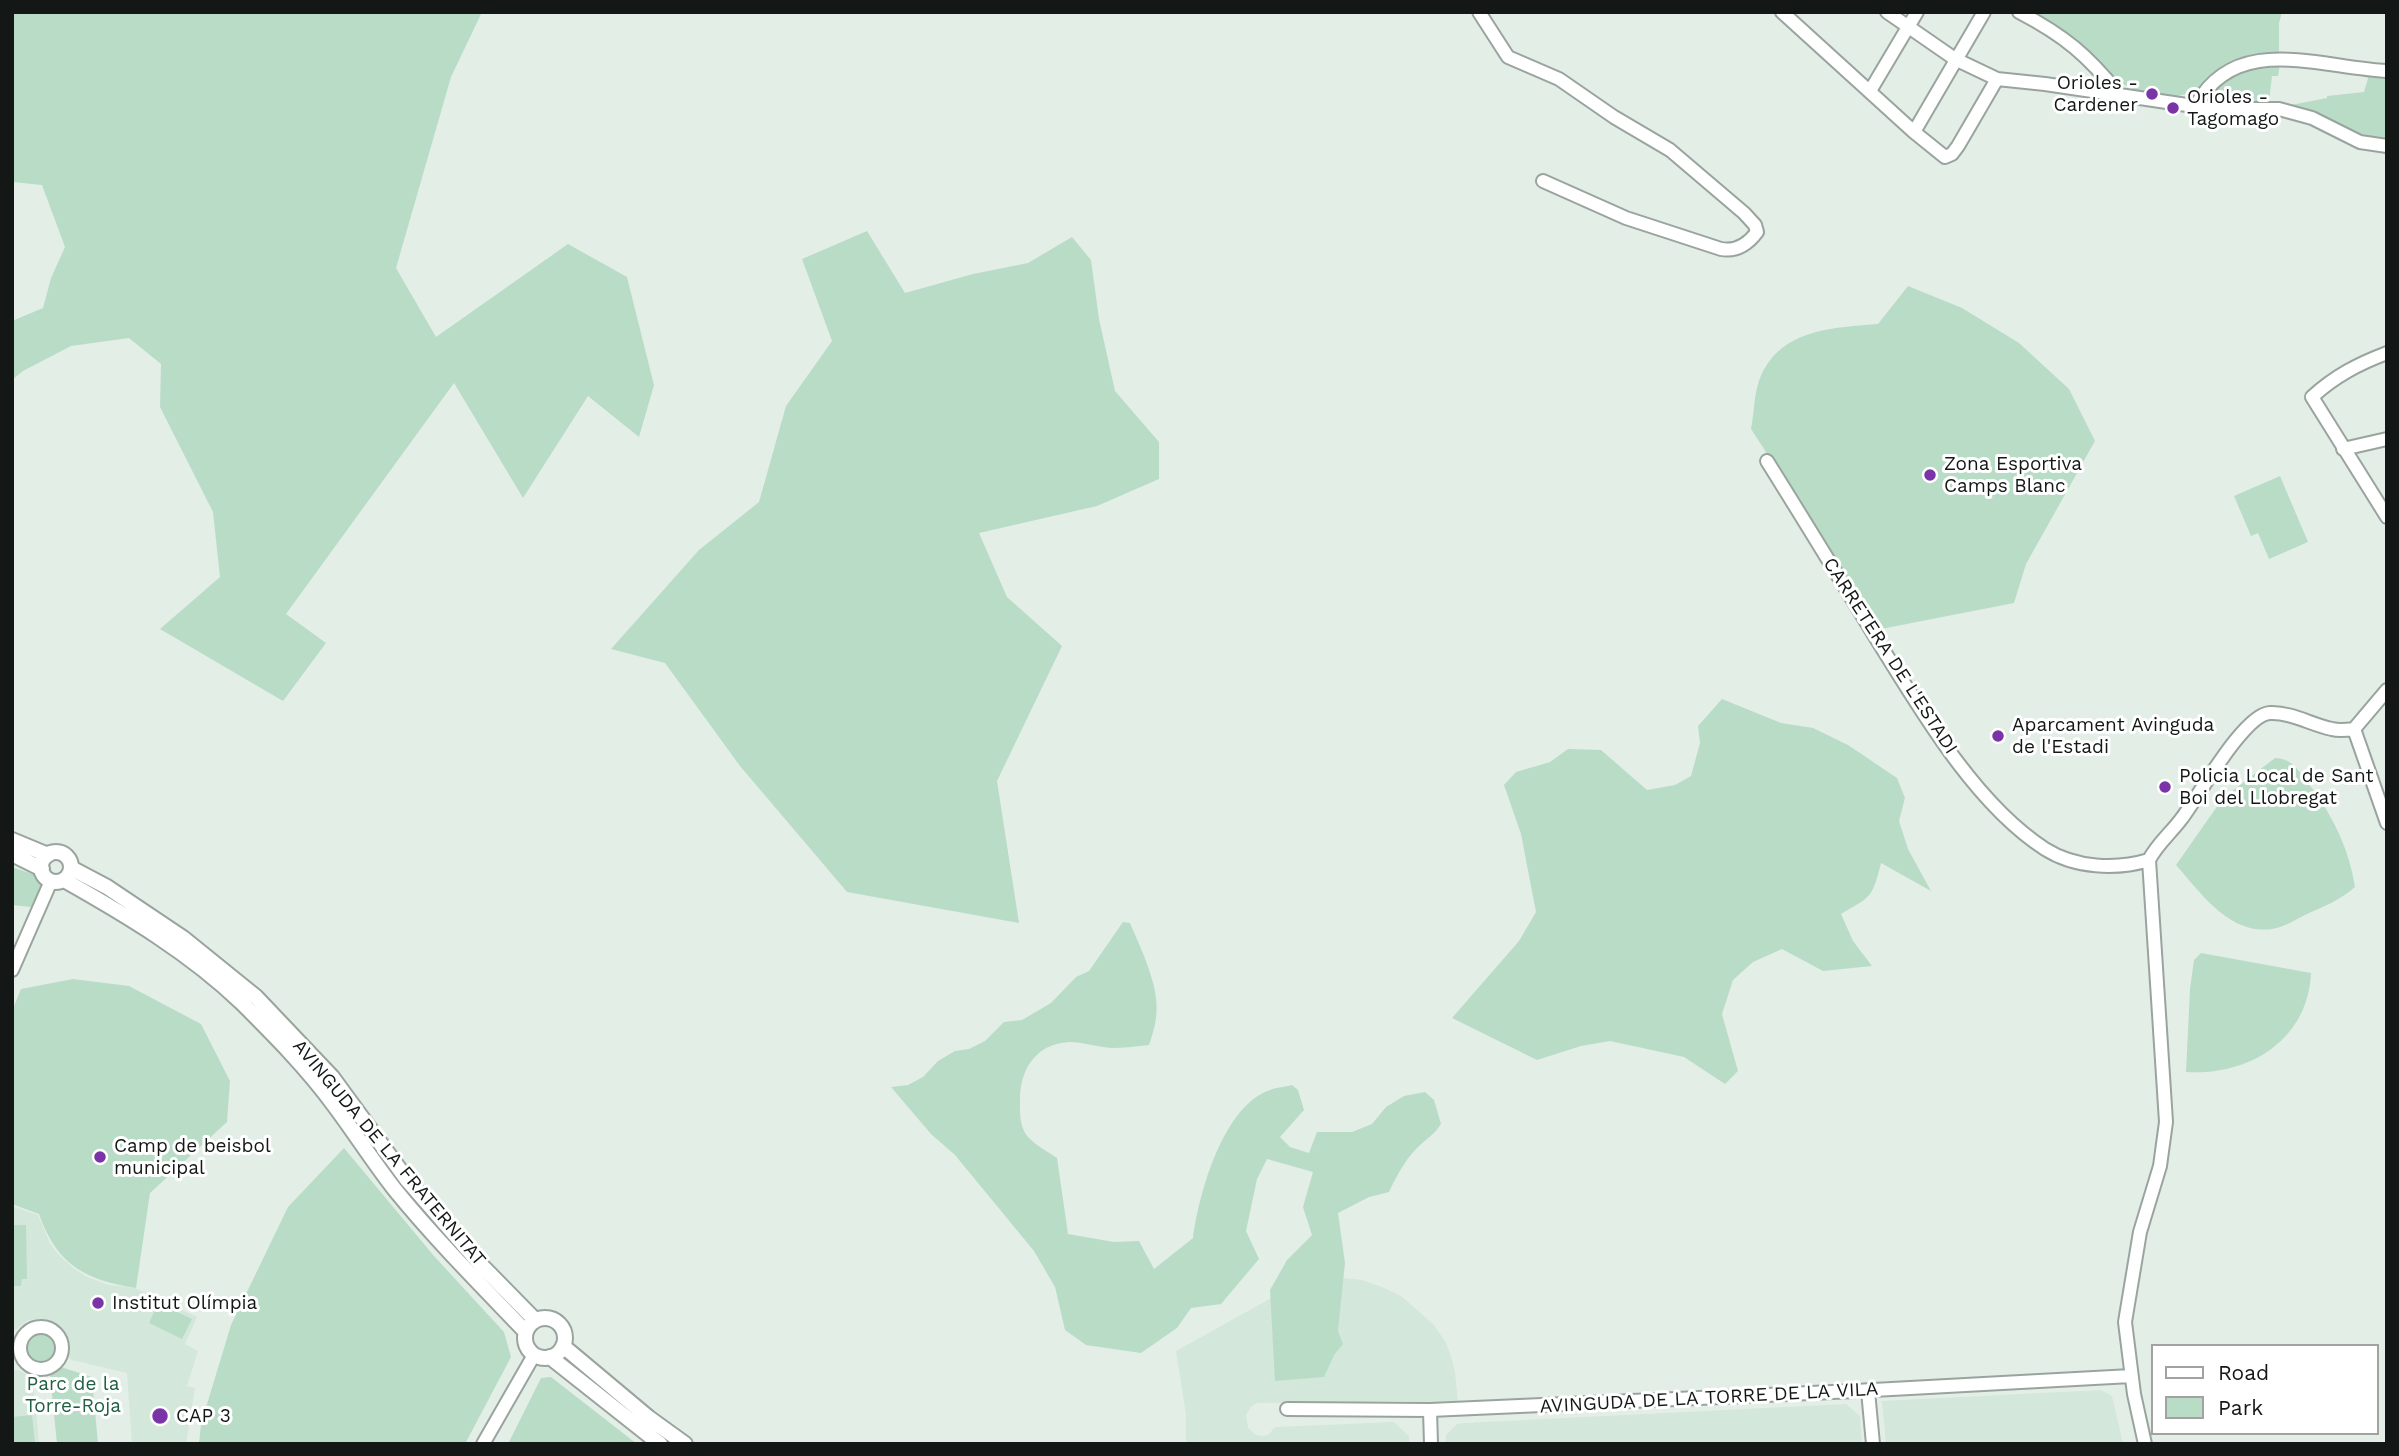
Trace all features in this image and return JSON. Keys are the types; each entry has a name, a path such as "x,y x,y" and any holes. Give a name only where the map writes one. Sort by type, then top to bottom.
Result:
{"street":[{"path":"1479,12 1508,57 1559,79 1614,117 1670,150 1744,213 1755,225 1757,232 1744,246 1728,251 1616,214 1543,181"},
{"path":"1782,12 1940,154 1949,156 1958,146 1997,79"},
{"path":"1887,12 1955,59 1997,79 2214,109 2279,109 2312,118 2360,142 2387,146"},
{"path":"1870,91 1917,12"},
{"path":"1914,132 1983,12"},
{"path":"2019,12 2053,30 2076,47 2094,63 2119,94"},
{"path":"2196,106 2203,94 2217,81 2235,69 2259,60 2279,58 2387,71"},
{"path":"2387,353 2358,363 2330,381 2312,397 2387,517"},
{"path":"2343,449 2387,439"},
{"name":"CARRETERA DE L'ESTADI","path":"1767,461 1910,694 1984,796 2008,820 2047,850 2074,862 2123,866 2149,860"},
{"path":"2145,1444 2138,1422 2125,1322 2140,1232 2160,1166 2166,1122 2149,860 2154,849 2182,819 2239,736 2255,719 2269,713 2285,715 2334,730 2354,729 2387,690"},
{"path":"2354,729 2387,823"},
{"path":"12,840 48,855 63,854 70,861 57,874 12,970"},
{"name":"AVINGUDA DE LA FRATERNITAT","path":"12,855 57,874 108,904 209,974 240,1002 312,1077 402,1185 443,1245 530,1325"},
{"path":"48,855 43,861 57,874"},
{"name":"AVINGUDA DE LA FRATERNITAT","path":"402,1185 455,1236 530,1325"},
{"path":"550,1357 563,1346 565,1336 559,1323 550,1318 530,1325 526,1345 534,1355 550,1357 660,1444"},
{"path":"563,1346 649,1418 685,1444"},
{"path":"483,1444 534,1355"},
{"name":"AVINGUDA DE LA TORRE DE LA VILA","path":"1287,1409 1430,1410 1868,1391 2131,1376"},
{"path":"1868,1391 1873,1444"},
{"path":"1430,1410 1431,1444"}],"shaded area":[{"name":"Institut Olímpia","path":"12,1206 38,1215 57,1253 87,1277 109,1285 135,1288 197,1317 185,1344 198,1351 187,1386 195,1388 186,1444 132,1444 127,1373 72,1360 68,1357 64,1335 49,1321 28,1320 12,1332"},
{"path":"1341,1278 1362,1280 1401,1296 1433,1324 1445,1341 1451,1356 1458,1403 1257,1403 1246,1415 1248,1428 1256,1435 1262,1436 1268,1435 1275,1427 1394,1422 1409,1436 1409,1444 1186,1444 1186,1415 1176,1351 1291,1287"},
{"path":"12,1370 18,1370 33,1378 39,1444 12,1444"},
{"path":"2101,1390 2112,1396 2123,1444 1886,1444 1882,1401"},
{"path":"1846,1404 1860,1416 1862,1444 1446,1444 1446,1435 1457,1424 1465,1423"}],"green space":[{"path":"12,12 482,12 451,77 396,268 436,337 568,244 627,277 654,385 639,437 588,396 523,498 454,383 286,614 326,643 283,701 160,629 220,577 213,512 160,407 161,364 129,338 71,346 23,371 12,380 12,321 43,308 51,278 65,247 42,185 12,182"},
{"path":"2038,12 2282,12 2279,23 2279,55 2257,55 2230,66 2193,93 2171,97 2138,91 2118,82 2037,16"},
{"path":"2280,64 2278,76 2272,76 2269,102 2220,102 2210,98 2213,90 2243,69"},
{"path":"2369,75 2387,76 2387,139 2350,130 2291,105 2327,96 2364,92"},
{"path":"867,231 905,293 973,274 1028,263 1072,237 1091,260 1099,319 1115,391 1159,442 1159,479 1097,506 979,533 1007,597 1062,646 997,781 1019,923 847,892 740,766 665,663 611,649 699,550 759,502 786,406 832,341 802,259"},
{"name":"Zona Esportiva Camps Blanc","path":"1908,286 1962,308 2019,343 2069,389 2095,441 2026,564 2014,603 1881,629 1751,429 1759,381 1779,351 1808,334 1842,327 1878,324"},
{"path":"2280,476 2308,542 2269,559 2258,533 2251,536 2234,496"},
{"path":"1722,699 1781,723 1813,728 1848,745 1897,778 1905,798 1899,821 1908,849 1931,891 1881,863 1873,890 1865,899 1841,914 1853,941 1872,966 1823,971 1782,949 1753,962 1733,980 1722,1014 1738,1071 1725,1084 1684,1057 1610,1041 1581,1046 1537,1060 1452,1018 1519,941 1536,912 1521,834 1504,785 1516,772 1550,762 1568,749 1601,750 1647,790 1675,785 1691,776 1700,743 1698,726"},
{"path":"2275,758 2286,760 2294,766 2325,807 2344,845 2355,887 2286,925 2257,929 2229,919 2217,910 2176,865 2223,798"},
{"path":"12,867 35,875 42,885 31,907 12,905"},
{"path":"1123,922 1130,923 1149,969 1156,995 1156,1018 1149,1045 1112,1048 1074,1042 1057,1044 1039,1053 1032,1060 1021,1089 1020,1112 1023,1129 1032,1141 1057,1158 1068,1234 1114,1242 1139,1241 1154,1269 1193,1238 1208,1176 1227,1132 1253,1099 1273,1089 1292,1085 1298,1090 1304,1110 1280,1137 1290,1147 1309,1153 1317,1132 1352,1132 1372,1124 1386,1107 1404,1096 1425,1092 1434,1100 1441,1124 1409,1158 1389,1192 1369,1197 1338,1213 1345,1263 1338,1331 1343,1344 1334,1355 1324,1377 1275,1381 1270,1290 1287,1260 1312,1235 1303,1207 1313,1172 1267,1159 1257,1179 1246,1231 1259,1259 1221,1304 1191,1308 1177,1328 1141,1353 1086,1345 1065,1330 1055,1287 1034,1251 955,1155 931,1134 891,1087 908,1085 923,1077 938,1061 955,1051 969,1049 985,1041 1004,1022 1022,1020 1051,1003 1076,977 1089,971"},
{"path":"2201,953 2311,973 2307,997 2299,1018 2271,1050 2231,1068 2186,1072 2190,989 2194,960"},
{"name":"Camp de beisbol municipal","path":"73,979 129,986 201,1024 230,1081 227,1122 150,1193 136,1288 102,1280 75,1267 55,1246 39,1214 12,1204 12,1011 21,989"},
{"path":"344,1148 434,1256 504,1332 511,1357 465,1444 199,1444 201,1424 231,1325 288,1207"},
{"path":"12,1225 26,1225 27,1279 22,1279 21,1286 12,1286"},
{"path":"158,1303 192,1319 182,1339 149,1323"},
{"path":"42,1330 55,1335 60,1348 55,1361 42,1366 29,1361 24,1348 29,1335"},
{"name":"Parc de la Torre-Roja","path":"61,1367 92,1377 98,1444 57,1444 50,1374"},
{"path":"551,1377 637,1444 508,1444 541,1378"},
{"path":"32,1415 35,1444 12,1444 12,1417"}],"place":[{"name":"Orioles - Cardener","path":"2152,94"},
{"name":"Orioles - Tagomago","path":"2173,108"},
{"name":"Zona Esportiva Camps Blanc","path":"1930,475"},
{"name":"Aparcament Avinguda de l'Estadi","path":"1998,736"},
{"name":"Policia Local de Sant Boi del Llobregat","path":"2165,787"},
{"name":"Camp de beisbol municipal","path":"100,1157"},
{"name":"Institut Olímpia","path":"98,1303"},
{"name":"CAP 3","path":"160,1416"}]}
